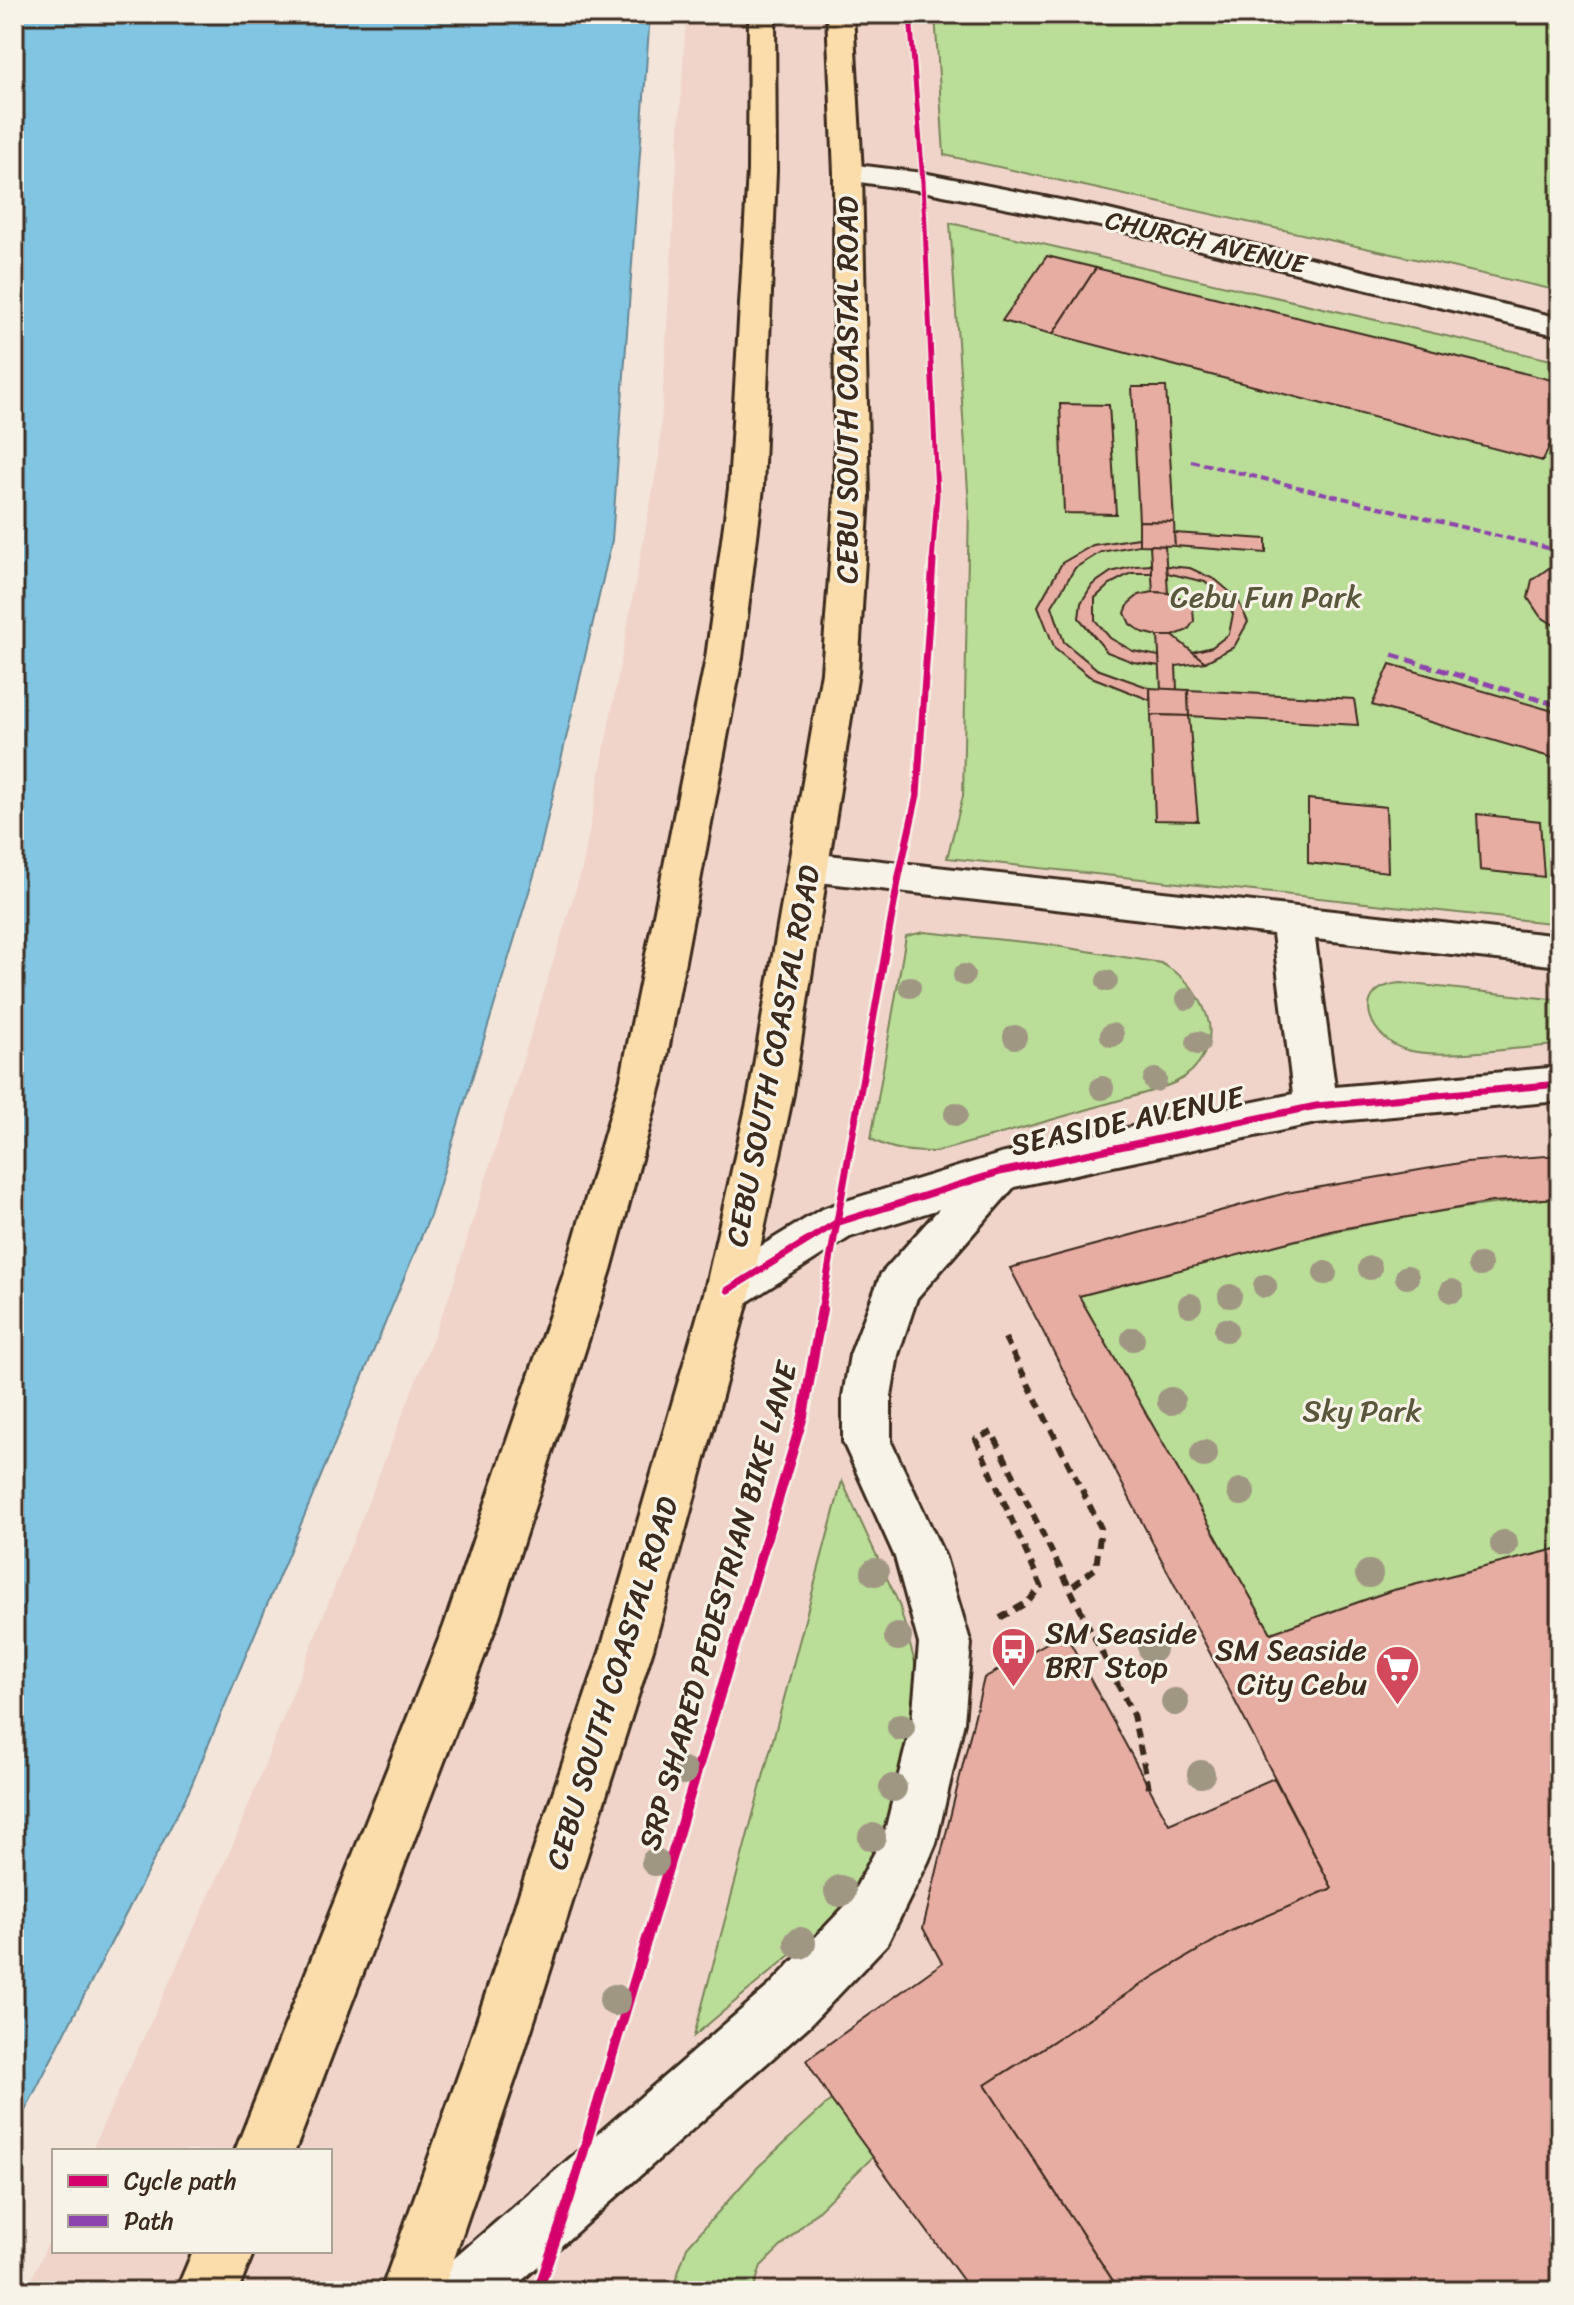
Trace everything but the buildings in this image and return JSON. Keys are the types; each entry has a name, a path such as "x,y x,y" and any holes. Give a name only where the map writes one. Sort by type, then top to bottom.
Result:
{"highway":[{"path":"266,2149 470,1626 588,1270 642,1078 724,658 746,488 762,171 762,14"},
{"name":"CEBU SOUTH COASTAL ROAD","path":"412,2291 492,2062 627,1649 728,1290 771,1094 840,672 852,496 848,173 840,14"},
{"path":"207,2291 223,2253"}],"street":[{"name":"CHURCH AVENUE","path":"848,173 923,182 1100,217 1560,327"},
{"path":"810,867 1560,951"},
{"path":"1292,920 1316,1106"},
{"name":"SEASIDE AVENUE","path":"728,1290 836,1223 1000,1172 1316,1106 1560,1084"},
{"path":"464,2291 790,2005 867,1924 909,1843 938,1722 945,1644 920,1557 867,1442 867,1396 874,1355 897,1288 1000,1172"}],"path":[{"path":"1005,1338 1101,1528 1096,1568 1069,1589"},
{"path":"945,1644 988,1625 1028,1602 1041,1586 976,1439 992,1432 1133,1715 1149,1788"}],"shaded area":[{"path":"686,14 1560,14 1560,2291 26,2291 52,2234 52,2253 332,2253 332,2149 92,2149 234,1842 450,1294 582,869 659,456"}],"green space":[{"path":"935,14 1560,14 1560,291 944,155"},
{"name":"Cebu Fun Park","path":"950,223 1560,362 1560,924 947,858 963,796 969,506"},
{"path":"924,932 1044,944 1161,963 1189,985 1203,1007 1209,1026 1204,1054 1185,1077 1159,1089 936,1152 903,1150 879,1143 871,1139 906,936"},
{"path":"1401,983 1560,1000 1560,1045 1446,1054 1411,1051 1397,1046 1376,1028 1369,1005 1373,995 1384,987"},
{"name":"Sky Park","path":"1560,1198 1560,1548 1390,1591 1271,1633 1079,1296 1318,1235 1438,1212"},
{"path":"842,1481 899,1604 915,1663 914,1712 884,1846 843,1911 694,2036"},
{"path":"831,2100 874,2156 761,2266 753,2291 672,2291 687,2247 758,2167"}],"water":[{"path":"14,14 650,14 612,540 535,872 430,1216 189,1791 14,2132"}],"marked path":[{"path":"1191,461 1560,551"},
{"path":"1392,655 1560,706"}],"cycle path":[{"name":"SRP SHARED PEDESTRIAN BIKE LANE","path":"538,2291 569,2200 803,1416 899,876 917,795 937,494 923,182 910,14"},
{"path":"728,1290 836,1223 1000,1172 1316,1106 1560,1084"}],"place":[{"name":"SM Seaside BRT Stop","path":"1014,1689"},
{"name":"SM Seaside City Cebu","path":"1398,1706"}]}
